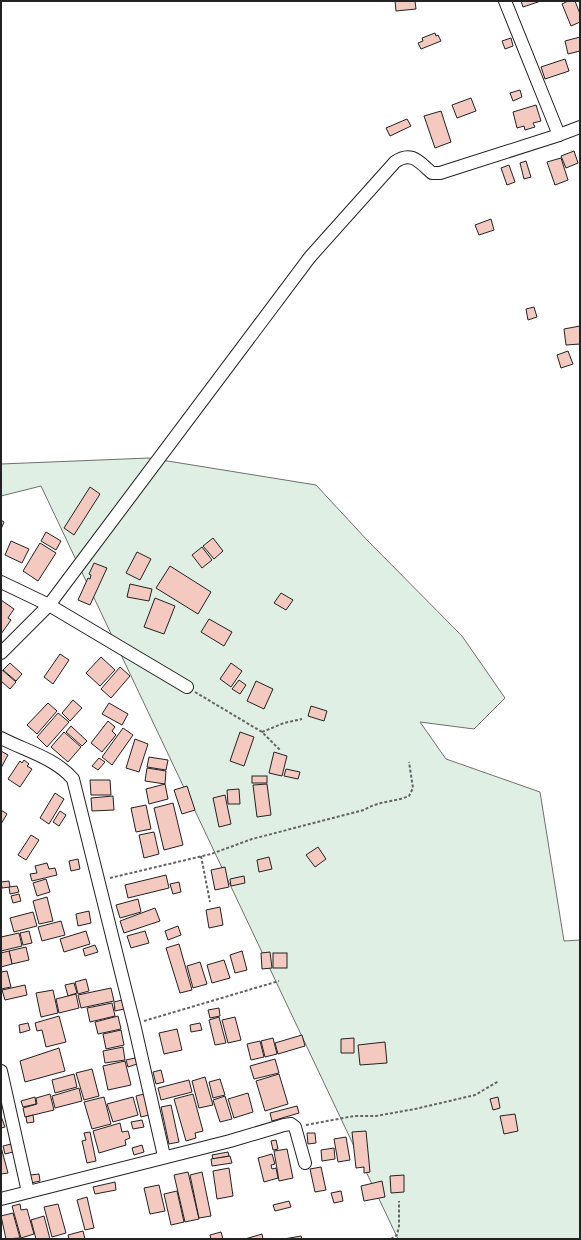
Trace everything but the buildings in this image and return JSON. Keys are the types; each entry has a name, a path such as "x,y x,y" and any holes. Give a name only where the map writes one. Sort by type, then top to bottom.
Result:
{"street":[{"path":"505,1 559,135"},
{"path":"1,654 49,605 310,257 395,162 401,158 411,158 421,161 432,173 440,173 580,127"},
{"path":"1,582 49,605 187,687"},
{"path":"1,738 41,755 68,772 74,779 134,1024 164,1156"},
{"path":"1,1071 28,1192"},
{"path":"1,1199 291,1124 295,1127 305,1163"}],"path":[{"path":"187,687 262,732 280,750"},
{"path":"262,732 302,719"},
{"path":"99,881 201,856 226,849 252,839 364,810 371,805 410,796 413,788 409,762"},
{"path":"201,856 210,902"},
{"path":"134,1024 279,981"},
{"path":"295,1127 354,1116 376,1116 415,1109 475,1095 499,1081"},
{"path":"391,1239 397,1235 399,1226 399,1201"}],"green space":[{"path":"149,458 316,485 367,540 462,636 505,698 474,729 420,722 446,759 540,792 564,941 580,940 580,1239 398,1239 41,486 1,496 1,464"}]}
